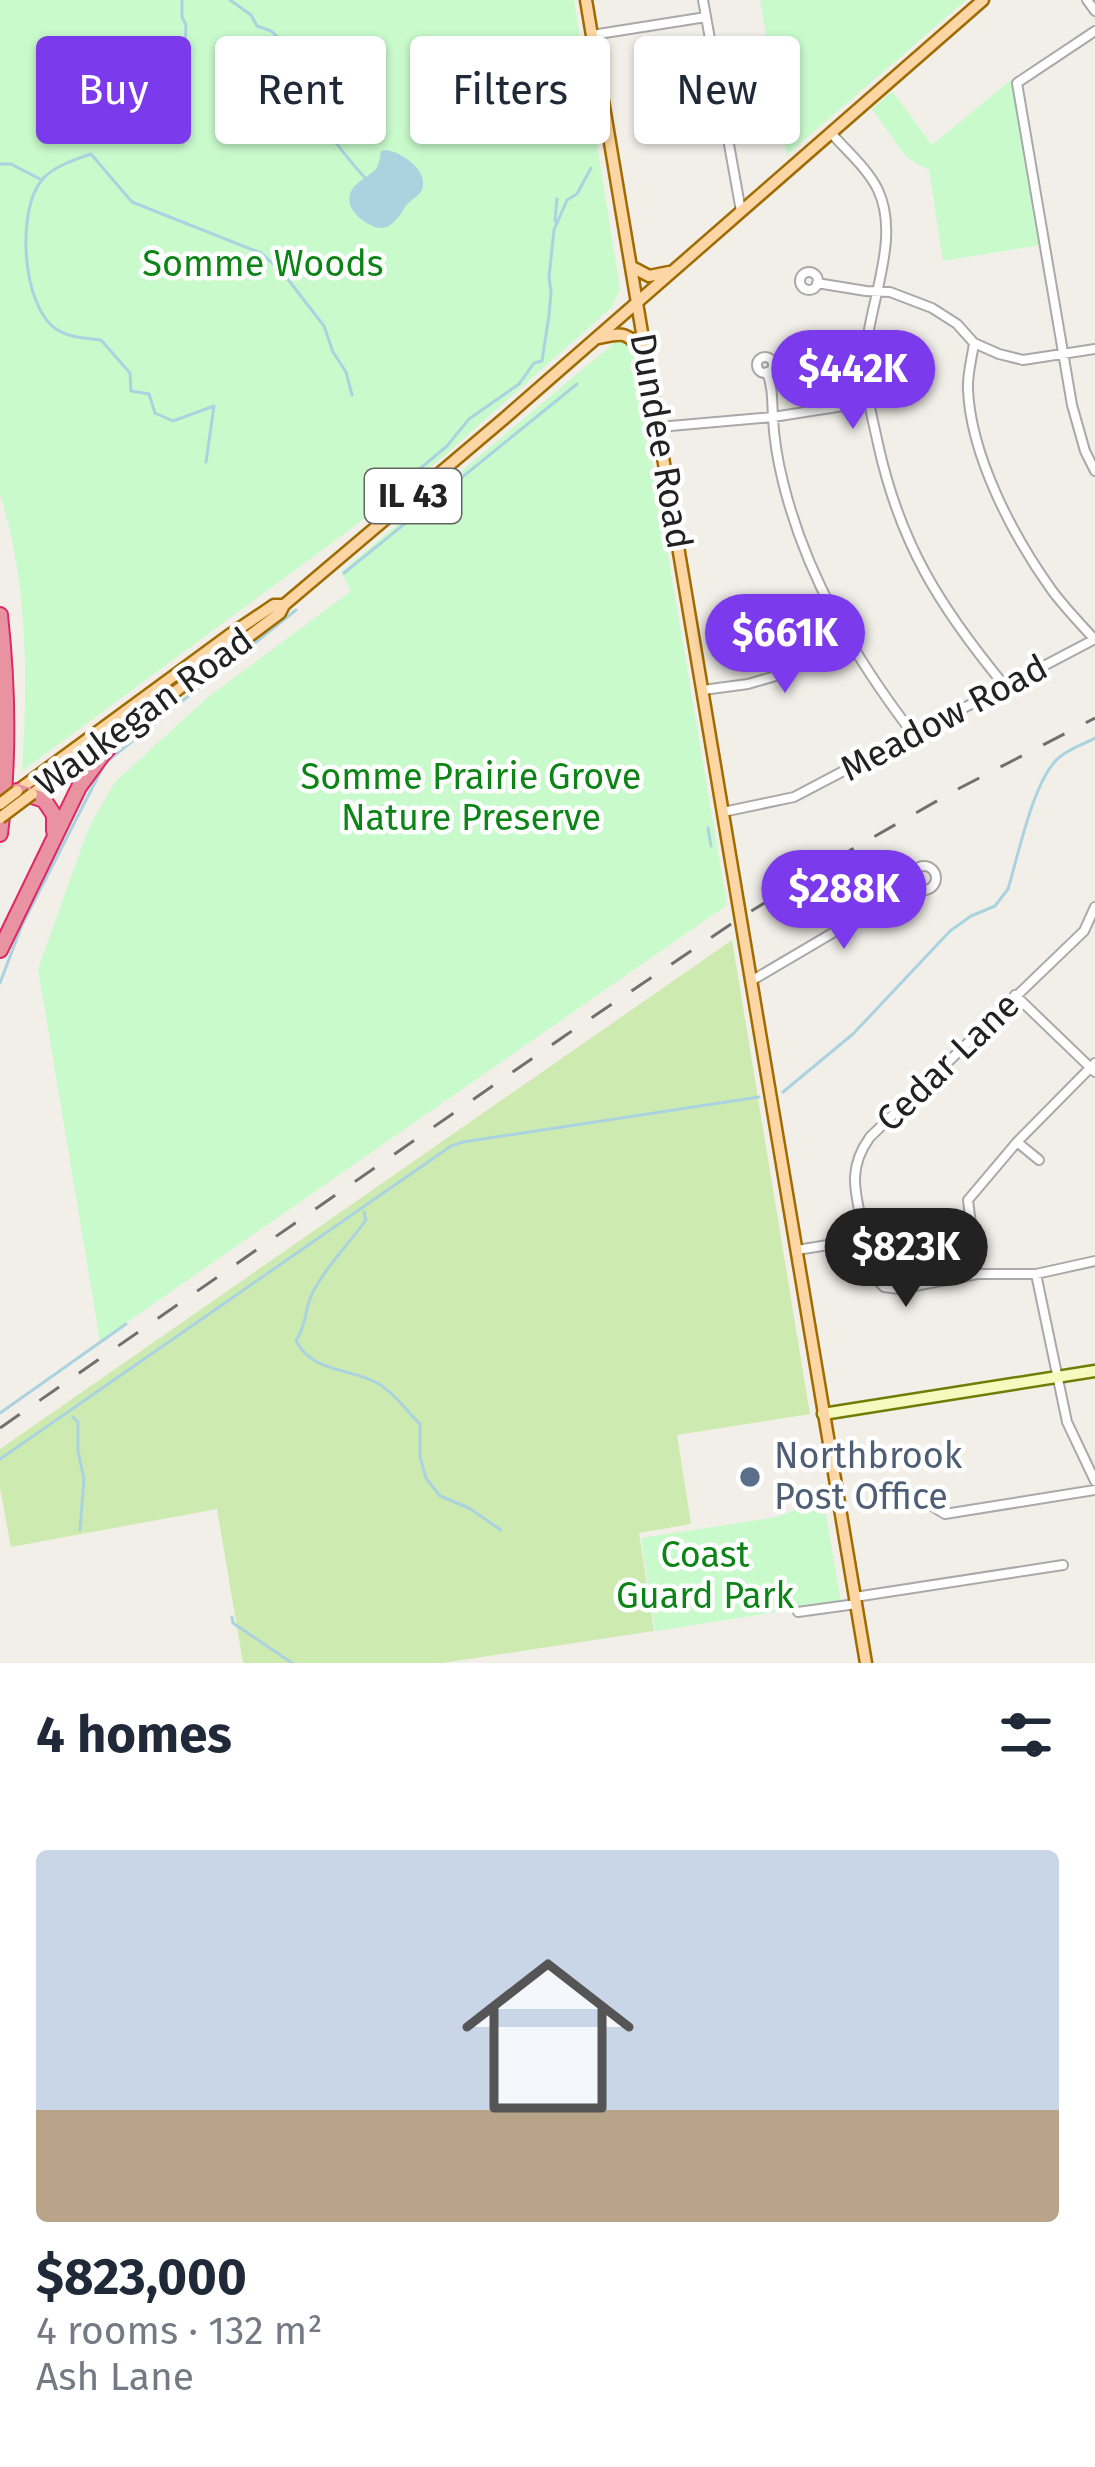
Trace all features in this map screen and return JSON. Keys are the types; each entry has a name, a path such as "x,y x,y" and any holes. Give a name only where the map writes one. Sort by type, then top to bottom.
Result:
{"highway":[{"path":"0,615 7,744 0,834"},
{"path":"0,950 79,787 130,725"},
{"path":"24,793 41,797 52,808 53,836"}],"main road":[{"name":"Dundee Road","path":"586,0 866,1663"},
{"name":"Waukegan Road","path":"0,804 130,725 280,614 284,604 983,0"},
{"path":"632,267 649,276 673,272"},
{"path":"595,339 620,333 647,356"},
{"name":"Waukegan Road","path":"0,818 24,793 228,636 274,605 284,604"}],"street":[{"path":"704,0 741,212"},
{"path":"1087,0 1095,11"},
{"path":"592,35 706,16"},
{"path":"1095,31 1018,83 1072,405 1095,471"},
{"path":"831,133 872,180 883,205 887,238 869,317 865,370 887,484 931,587 1004,686"},
{"path":"818,283 890,292 932,308 957,324 974,343 1023,360 1095,349"},
{"path":"974,343 968,388 984,460 1009,519 1052,590 1095,639"},
{"path":"767,372 782,480 819,585 875,685 913,734"},
{"path":"659,427 869,402"},
{"path":"703,690 779,675 846,638"},
{"name":"Meadow Road","path":"723,812 794,796 1095,639"},
{"path":"752,981 914,885"},
{"name":"Cedar Lane","path":"977,1274 899,1289 884,1287 871,1274 853,1169 870,1137 1084,931 1095,907"},
{"path":"1015,995 1094,1068 1017,1142 968,1200 977,1274 1036,1274 1095,1262"},
{"path":"1017,1142 1039,1160"},
{"path":"797,1250 865,1239"},
{"path":"1036,1274 1067,1422 1095,1480"},
{"path":"823,1414 1095,1372"},
{"path":"904,1489 945,1514 1095,1490"},
{"path":"798,1612 1063,1565"}],"green space":[{"name":"Somme Woods","path":"0,0 574,0 580,36 410,36 410,144 597,144 620,289 612,307 443,457 367,517 22,771 24,631 16,562 0,494"},
{"path":"760,0 966,0 800,144 800,36 766,36"},
{"path":"1011,80 1040,245 943,261 929,170 907,158 872,109 892,91 932,145"},
{"name":"Somme Prairie Grove Nature Preserve","path":"621,337 632,342 727,905 100,1341 38,969 89,827 115,782 207,698 351,591 341,572"},
{"path":"732,940 810,1414 677,1435 691,1524 639,1533 654,1631 442,1663 243,1663 217,1509 11,1547 0,1488 0,1449"},
{"name":"Coast Guard Park","path":"824,1504 841,1602 655,1631 641,1538 777,1517"}],"water":[{"path":"381,151 411,162 421,173 423,186 396,220 381,228 358,216 350,197 354,187 376,169"}],"waterway":[{"path":"182,0 186,36"},
{"path":"230,0 251,15 257,26 282,41 321,103 322,129 366,179"},
{"path":"206,462 214,406 173,421 155,413 149,394 131,391 130,373 101,340 56,329 36,300 26,257 28,213 42,180 65,164 91,154 132,202 261,253 324,326 352,395"},
{"path":"0,164 11,164 40,179"},
{"path":"371,510 447,446 469,419 519,384 534,363 542,361 554,230 567,200 577,194 591,168"},
{"path":"555,221 557,199"},
{"path":"344,573 577,384"},
{"path":"0,983 22,925 105,763 296,610"},
{"path":"783,1092 853,1034 950,931 995,906 1008,889 1028,818 1051,766 1095,738"},
{"path":"708,828 711,846"},
{"path":"0,1459 451,1146 759,1097"},
{"path":"364,1212 366,1220 312,1294 296,1341 312,1359 390,1392 420,1424 420,1457 426,1478 440,1496 469,1508 501,1530"},
{"path":"0,1413 126,1324"},
{"path":"73,1417 78,1422 84,1479 80,1530"},
{"path":"232,1617 233,1623 292,1663"}],"railway":[{"path":"0,1428 740,918 956,790 1095,718"}],"place":[{"name":"Northbrook Post Office","path":"750,1477"}]}
